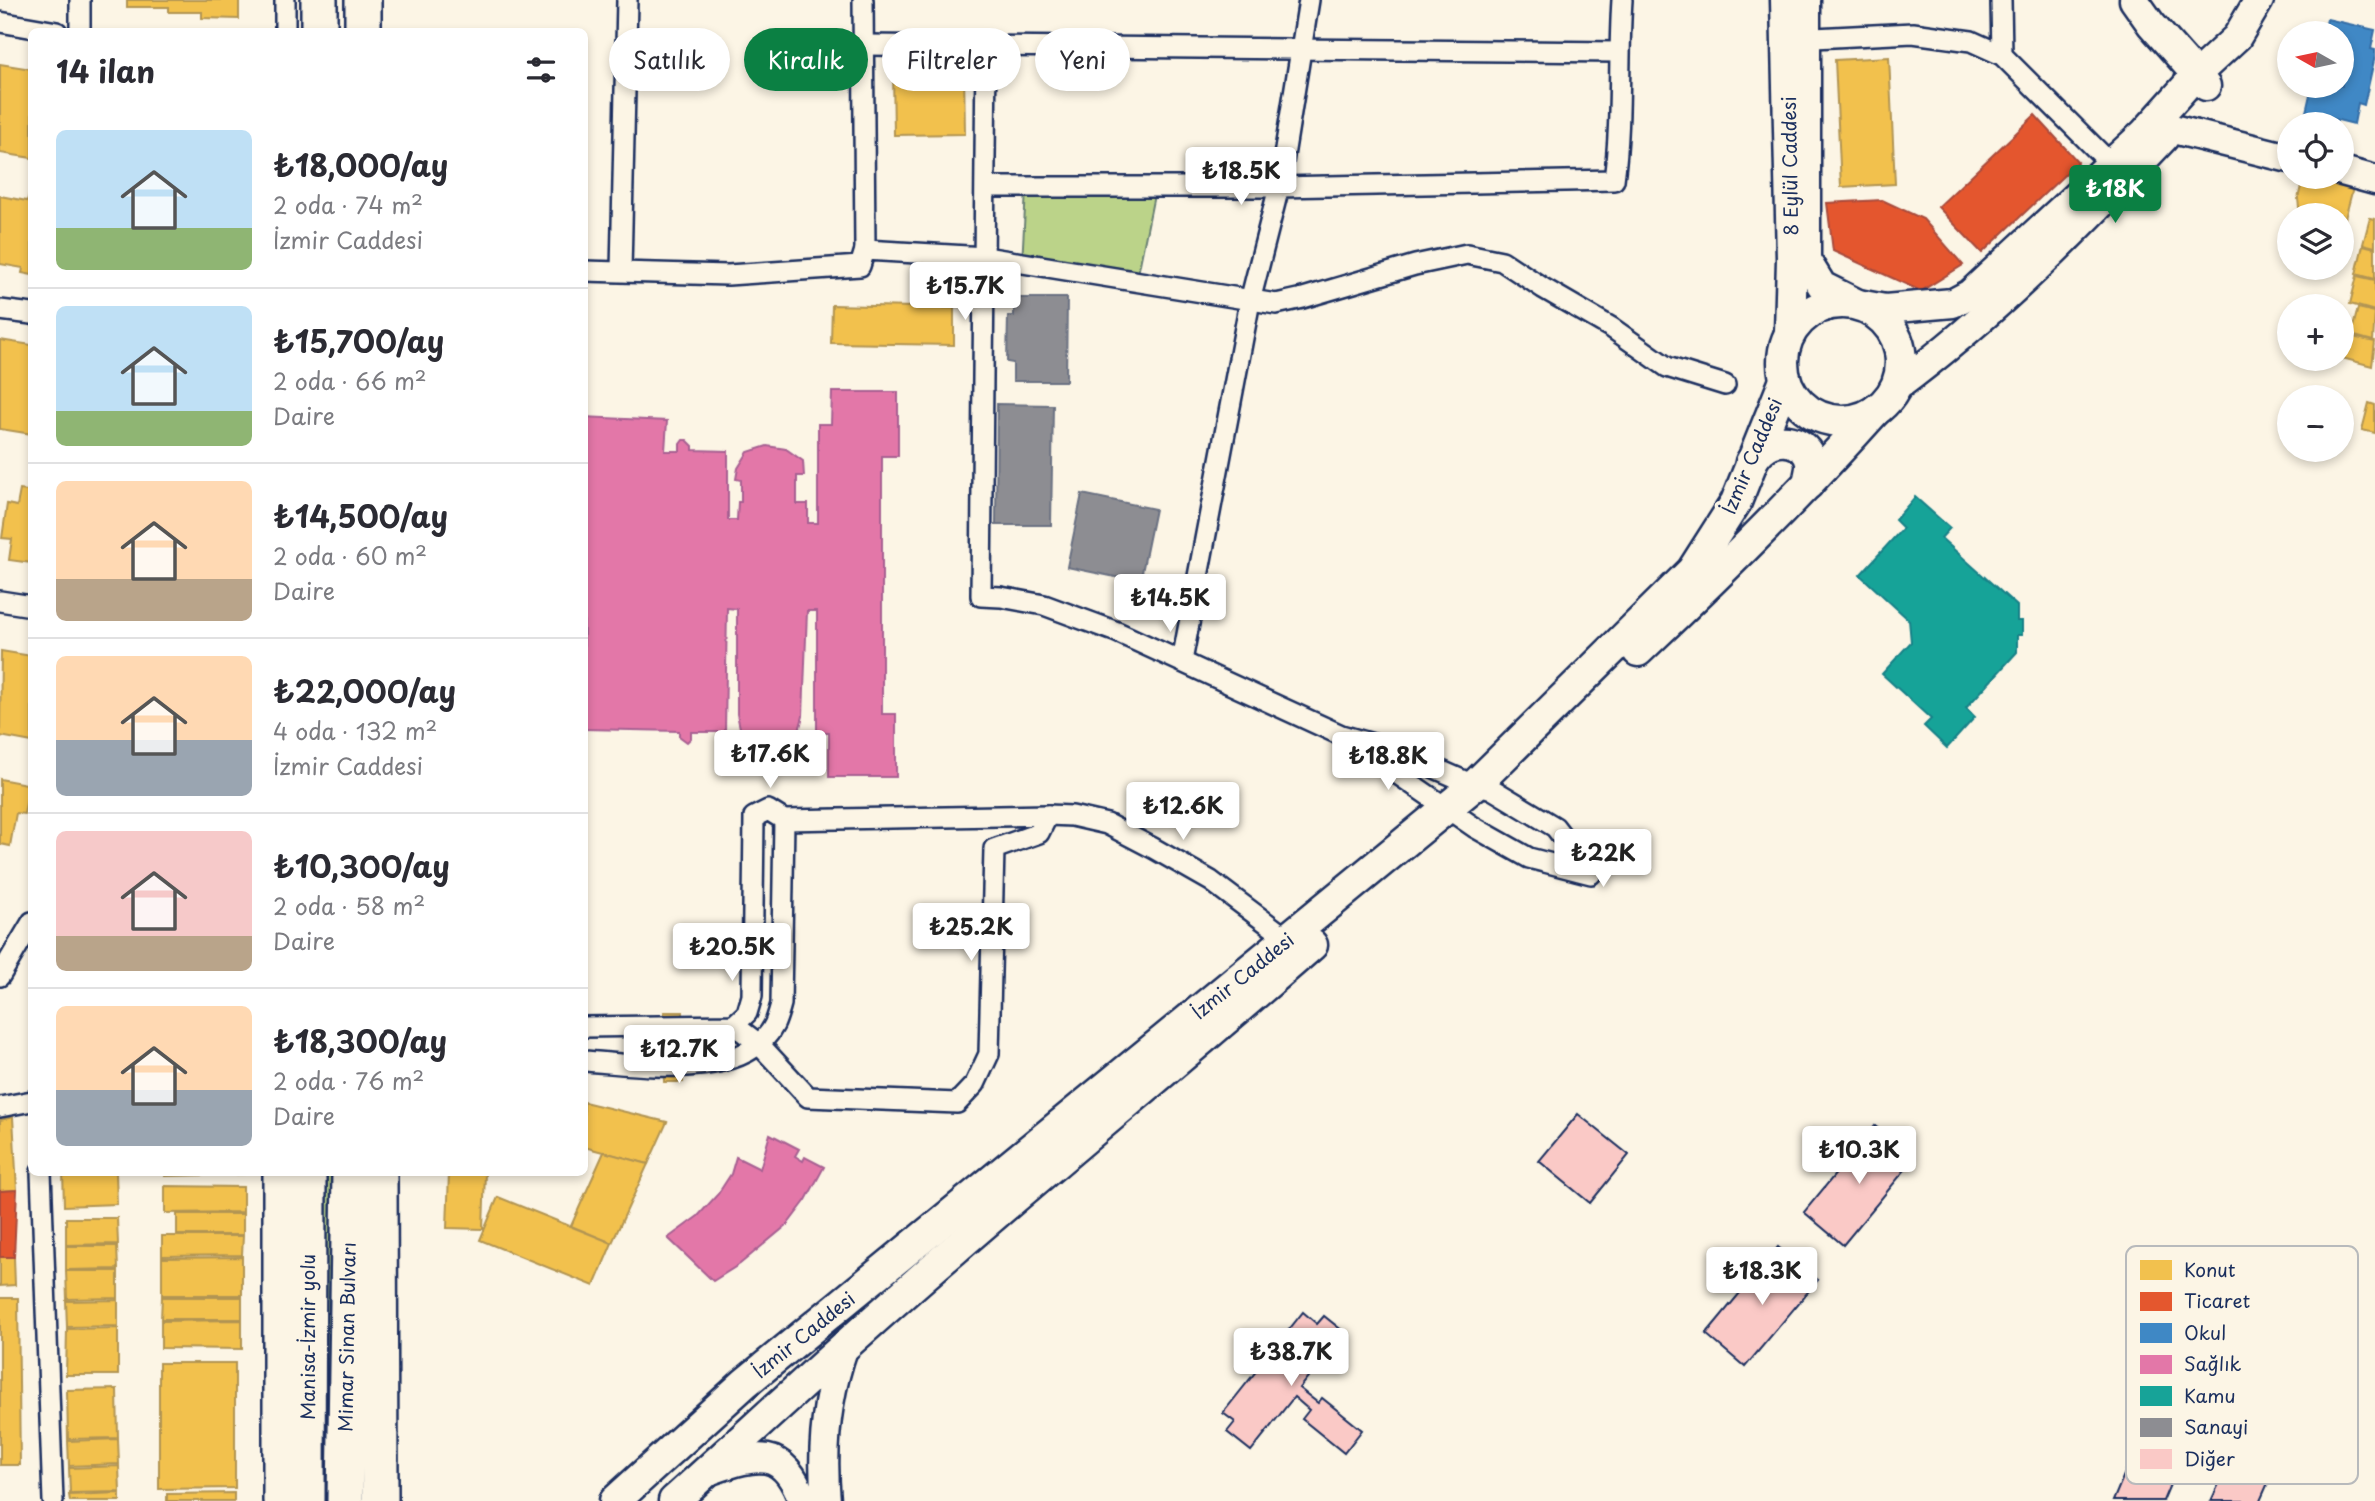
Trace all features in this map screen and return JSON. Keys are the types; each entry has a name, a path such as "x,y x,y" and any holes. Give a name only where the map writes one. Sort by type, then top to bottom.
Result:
{"highway":[{"path":"318,28 319,0"},
{"path":"363,0 363,28"},
{"path":"281,1176 281,1501"},
{"name":"Manisa-İzmir yolu","path":"307,1501 308,1176"},
{"name":"Mimar Sinan Bulvarı","path":"345,1501 350,1176"},
{"path":"379,1176 380,1501"}],"main road":[{"name":"8 Eylül Caddesi","path":"1786,0 1797,39 1790,332"},
{"path":"1806,0 1797,39 1806,260 1822,286 1858,304 1884,319 1895,334 1900,352 1901,370 1895,388 1887,400 1859,419 1841,421 1823,418 1806,410 1793,396 1785,380 1783,356 1790,332 1800,318 1815,308 1832,302 1858,304 1885,309 1953,303 1970,294 2201,81 2244,38 2269,0"},
{"path":"2134,0 2201,81"},
{"path":"1895,388 1934,359 2034,271 2173,129 2201,81 2237,37 2259,0"},
{"path":"2144,133 2173,129 2277,155"},
{"path":"2354,174 2375,180"},
{"name":"İzmir Caddesi","path":"1484,786 1692,570 1736,502 1785,380"},
{"name":"İzmir Caddesi","path":"674,1501 844,1346 1295,947 1484,786 1720,575 1876,410"},
{"path":"1751,462 1761,449 1775,441 1792,441 1806,449 1812,463 1808,484"},
{"name":"İzmir Caddesi","path":"615,1501 745,1383 1295,947"},
{"path":"826,1501 823,1469 827,1420 832,1381 844,1346"},
{"path":"708,1471 760,1457 780,1463 796,1481 803,1501"}],"street":[{"path":"80,0 80,28"},
{"path":"285,0 285,28"},
{"path":"621,271 627,0"},
{"path":"863,0 863,28"},
{"path":"1182,662 1250,301 1279,187 1308,0"},
{"path":"986,187 1279,187 1614,180 1619,145 1618,52 1622,0"},
{"path":"2001,0 2001,55"},
{"path":"0,22 34,28"},
{"path":"1797,39 1913,33 1971,41 2001,55 2111,164"},
{"path":"1021,48 1618,52"},
{"path":"588,271 727,275 860,265 865,250 863,91"},
{"path":"986,91 981,596 1044,605 1117,632 1341,735 1394,750 1484,786 1555,827 1591,873 1529,858 1453,813 1341,735"},
{"path":"865,250 985,257 1276,304 1415,265 1467,254 1502,261 1612,328 1667,367 1725,385"},
{"path":"0,310 28,314"},
{"path":"0,601 28,605"},
{"path":"734,1025 747,1013 752,996 754,817 768,810 784,820 1072,816 1107,824 1211,881 1295,947"},
{"path":"588,1027 734,1025 759,1044 808,1097 957,1103 975,1084 989,1054 994,849 1039,833 1048,816"},
{"path":"588,1061 694,1066 729,1061 759,1044 774,1026 781,1004 784,820"},
{"path":"0,976 28,929"},
{"path":"0,1107 28,1102"},
{"path":"41,1176 53,1501"}],"green space":[{"path":"1026,190 1155,190 1138,274 1022,264"},
{"path":"324,1176 337,1176 333,1501 320,1501"}],"building: Konut":[{"path":"127,0 239,0 239,19 202,18 202,12 169,12 169,7 127,7"},
{"path":"1889,57 1895,184 1841,187 1835,60"},
{"path":"0,64 28,68 28,157 0,153"},
{"path":"893,91 964,91 965,134 894,135"},
{"path":"2300,189 2353,189 2349,203 2298,203"},
{"path":"0,196 27,201 28,198 28,274 22,273 23,268 0,264"},
{"path":"2370,218 2375,219 2375,247 2363,244"},
{"path":"2363,245 2375,248 2375,279 2356,274"},
{"path":"2357,276 2375,280 2375,311 2354,305 2352,294"},
{"path":"832,305 954,308 954,345 831,343"},
{"path":"2358,308 2375,312 2373,341 2354,336"},
{"path":"2354,337 2375,342 2372,366 2354,361"},
{"path":"0,340 28,344 28,433 0,429"},
{"path":"2369,403 2375,405 2375,433 2362,430"},
{"path":"20,490 28,491 28,562 9,560 12,539 2,538 7,504 17,506"},
{"path":"1,651 28,655 28,741 0,736"},
{"path":"0,779 28,784 24,814 16,813 10,846 0,844"},
{"path":"664,1012 683,1012 683,1082 664,1082"},
{"path":"588,1103 667,1122 648,1164 588,1148"},
{"path":"13,1117 17,1190 0,1191 0,1120"},
{"path":"604,1152 648,1164 612,1243 571,1226"},
{"path":"63,1176 116,1176 117,1204 64,1206"},
{"path":"449,1176 485,1176 483,1229 447,1228"},
{"path":"165,1186 243,1187 243,1212 165,1213"},
{"path":"498,1197 612,1243 594,1286 480,1240"},
{"path":"177,1214 243,1214 243,1235 177,1235"},
{"path":"66,1218 117,1218 118,1244 66,1245"},
{"path":"162,1236 243,1236 242,1255 162,1256"},
{"path":"66,1246 117,1246 118,1269 66,1270"},
{"path":"0,1257 14,1257 15,1285 0,1286"},
{"path":"242,1257 242,1295 162,1295 162,1258"},
{"path":"66,1271 118,1271 118,1298 67,1299"},
{"path":"162,1297 242,1297 242,1319 161,1319"},
{"path":"0,1298 18,1298 20,1465 0,1465"},
{"path":"118,1300 118,1326 67,1327 66,1301"},
{"path":"242,1320 242,1349 161,1348 161,1321"},
{"path":"118,1328 118,1375 66,1375 67,1329"},
{"path":"159,1363 235,1363 235,1488 159,1489"},
{"path":"117,1389 118,1438 68,1439 67,1390"},
{"path":"118,1439 119,1464 69,1466 68,1441"},
{"path":"119,1466 120,1492 70,1493 69,1468"},
{"path":"120,1493 120,1501 70,1501 69,1495"},
{"path":"234,1493 234,1501 167,1501 167,1494"}],"building: Ticaret":[{"path":"2035,115 2078,162 1982,253 1938,207"},
{"path":"1882,200 1923,219 1963,265 1921,291 1833,251 1827,203"},
{"path":"17,1190 14,1257 0,1257 0,1191"}],"building: Okul":[{"path":"2354,25 2375,30 2371,49 2375,50 2375,56 2364,105 2358,103 2354,124 2354,112 2306,112 2309,98 2354,98"}],"building: Sağlık":[{"path":"832,392 898,392 898,456 882,456 882,714 896,714 896,777 829,777 829,733 817,733 817,611 807,611 803,716 799,731 790,746 776,753 758,752 743,742 737,714 737,609 727,608 725,732 691,732 691,738 687,742 679,736 679,731 588,729 588,417 667,421 665,451 680,451 680,444 687,440 693,450 728,451 728,520 737,520 738,502 741,502 741,480 736,479 738,468 748,452 767,446 786,449 803,461 804,476 797,476 797,504 808,504 808,523 818,523 818,424 831,424"},
{"path":"770,1134 799,1149 795,1156 803,1161 805,1157 824,1167 806,1200 787,1225 740,1264 713,1281 668,1238 698,1216 718,1194 731,1174 736,1157 760,1169"}],"building: Kamu":[{"path":"1915,497 1950,528 1941,538 2017,606 2017,621 2022,621 2022,635 2017,635 2017,652 1966,708 1975,717 1947,748 1924,726 1931,719 1882,674 1911,642 1909,620 1860,575 1903,528 1895,520"}],"building: Sanayi":[{"path":"1014,298 1067,298 1066,381 1013,381 1013,363 1007,362 1008,316 1014,316"},
{"path":"997,404 1053,405 1051,525 996,525"},
{"path":"1082,494 1155,509 1140,582 1067,567"}],"building: Diğer":[{"path":"1578,1114 1629,1155 1590,1203 1539,1161"},
{"path":"1875,1126 1914,1159 1843,1245 1804,1212"},
{"path":"1778,1247 1818,1280 1745,1367 1706,1334"},
{"path":"1303,1312 1317,1324 1324,1316 1344,1332 1299,1388 1318,1403 1322,1398 1362,1430 1344,1453 1302,1419 1309,1410 1294,1397 1251,1451 1227,1432 1235,1422 1223,1413"},
{"path":"2126,1470 2126,1484 2170,1484 2163,1501 2113,1501"},
{"path":"2219,1484 2268,1484 2260,1501 2211,1501"}]}
